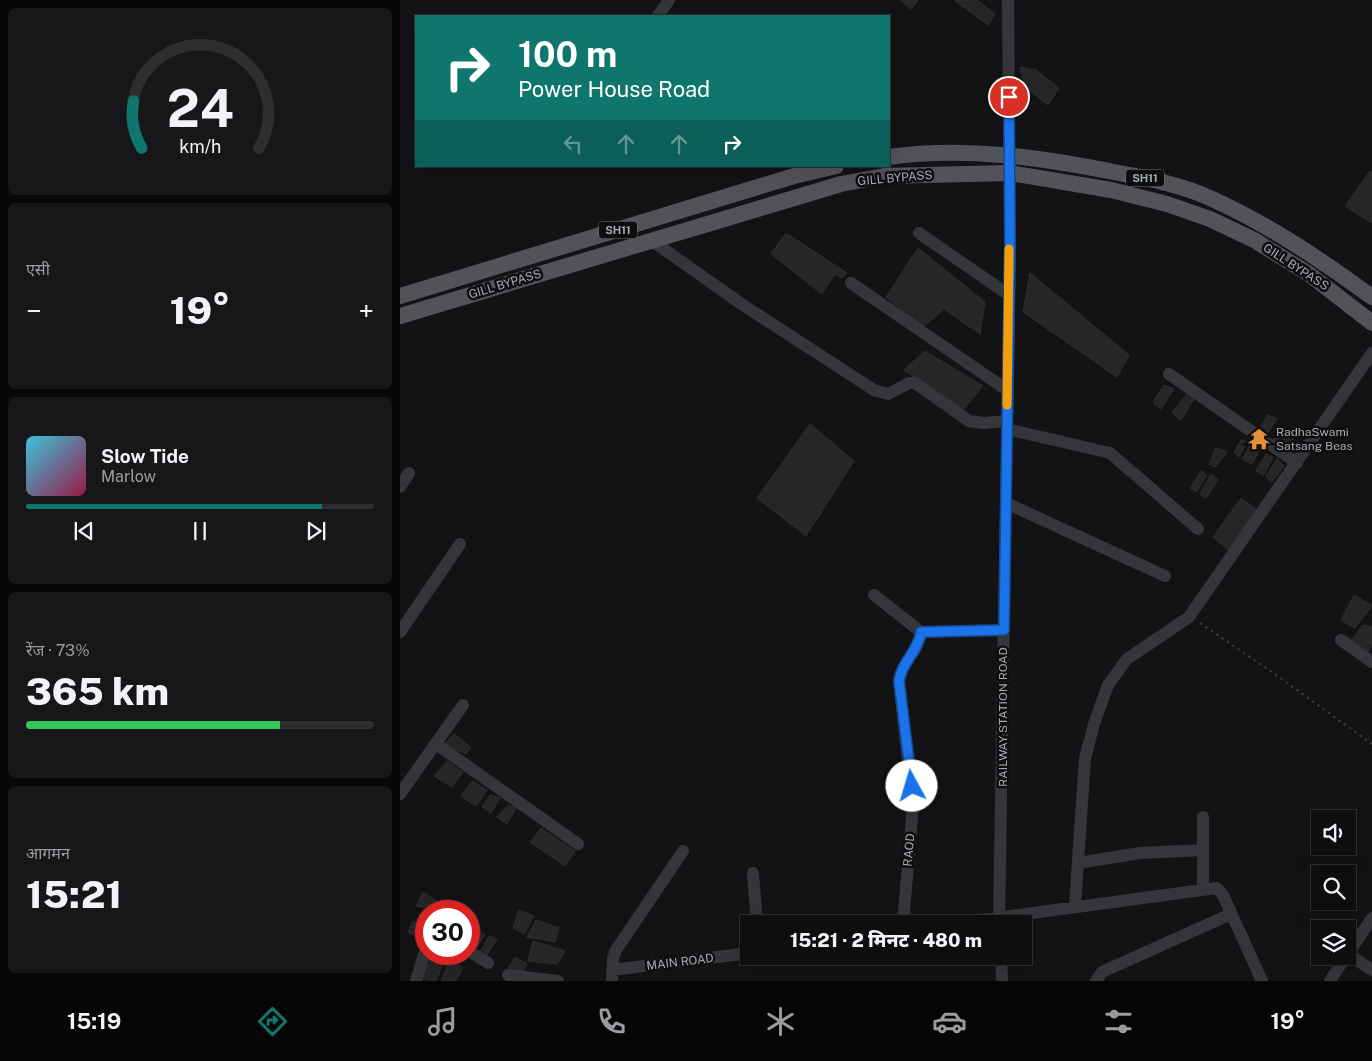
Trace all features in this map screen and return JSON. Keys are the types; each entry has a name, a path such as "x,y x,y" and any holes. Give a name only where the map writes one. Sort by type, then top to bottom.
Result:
{"main road":[{"name":"GILL BYPASS","path":"890,157 957,153 1009,156 1071,163 1158,181 1208,197 1250,218 1289,241 1372,298"},
{"name":"GILL BYPASS","path":"400,296 794,176 832,167"},
{"name":"GILL BYPASS","path":"400,316 840,184 884,176 1010,173 1111,190 1167,204 1210,219 1254,240 1309,274 1372,323"}],"street":[{"path":"659,15 669,0"},
{"name":"RAILWAY STATION ROAD","path":"999,915 1003,798 1009,295 1008,0"},
{"path":"919,233 1009,295"},
{"path":"651,240 740,303 874,390 888,394 909,383 915,383 969,421 1007,425 1110,453 1198,529"},
{"path":"851,283 1007,390"},
{"path":"1075,906 1086,758 1094,724 1108,685 1127,659 1190,616 1372,354"},
{"path":"1169,374 1297,462"},
{"path":"400,487 410,473"},
{"path":"1006,503 1165,576"},
{"path":"400,632 460,544"},
{"path":"874,595 921,632 1004,630"},
{"name":"RAOD","path":"904,915 913,805 899,681 902,670 921,632"},
{"path":"1341,640 1372,662"},
{"path":"400,794 462,705"},
{"path":"436,744 578,844"},
{"path":"1203,817 1203,889"},
{"path":"1078,863 1140,853 1203,850"},
{"path":"612,976 616,950 683,851"},
{"path":"754,872 756,915"},
{"path":"1026,915 1075,906 1217,888 1220,890 1262,981"},
{"path":"1096,981 1102,972 1231,914"},
{"path":"1356,942 1372,918"},
{"name":"MAIN ROAD","path":"612,976 740,955"},
{"path":"480,957 488,962"},
{"path":"1356,960 1372,970"},
{"path":"416,981 421,965"},
{"path":"1001,965 1002,981"},
{"path":"1330,981 1340,965"},
{"path":"508,975 558,981"}],"path":[{"path":"1190,616 1372,744"}],"building":[{"path":"900,0 918,0 911,9"},
{"path":"954,0 977,0 995,14 988,25"},
{"path":"1020,67 1036,70 1059,88 1048,105 1025,87"},
{"path":"1370,171 1372,172 1372,223 1345,206"},
{"path":"786,233 847,273 842,278 835,274 822,294 771,254"},
{"path":"918,248 985,302 980,334 944,309 923,327 886,297"},
{"path":"1030,273 1129,355 1117,377 1023,312"},
{"path":"925,351 983,386 962,411 904,370"},
{"path":"1164,385 1174,389 1161,409 1153,402"},
{"path":"1187,394 1195,397 1181,420 1172,413"},
{"path":"1268,415 1277,419 1265,437 1258,431"},
{"path":"810,424 854,461 806,536 757,498"},
{"path":"1284,426 1295,436 1287,450 1273,440"},
{"path":"1241,440 1247,442 1239,457 1234,452"},
{"path":"1251,444 1261,448 1252,464 1242,459"},
{"path":"1216,448 1227,452 1215,467 1209,464"},
{"path":"1266,454 1273,457 1264,475 1256,471"},
{"path":"1277,459 1284,466 1271,483 1266,476"},
{"path":"1201,471 1207,475 1196,492 1190,488"},
{"path":"1211,474 1218,480 1206,498 1200,494"},
{"path":"1241,498 1256,509 1229,551 1213,537"},
{"path":"1354,595 1372,606 1355,628 1341,620"},
{"path":"1363,625 1372,627 1372,645 1368,651 1350,642"},
{"path":"454,734 471,747 466,754 445,744"},
{"path":"447,761 463,772 452,787 434,776"},
{"path":"472,781 487,790 476,806 461,796"},
{"path":"490,795 500,798 491,813 482,807"},
{"path":"508,805 516,808 507,824 497,817"},
{"path":"541,828 575,851 565,866 530,842"},
{"path":"423,892 435,900 419,900"},
{"path":"519,910 534,916 524,934 513,928"},
{"path":"536,920 559,928 555,942 527,937"},
{"path":"413,921 415,922 415,936 408,932"},
{"path":"480,932 485,935 480,942"},
{"path":"489,936 497,939 487,955 480,952"},
{"path":"533,941 565,951 557,964 528,961"},
{"path":"515,957 527,964 523,971 508,968"},
{"path":"428,965 442,965 436,981 422,979"},
{"path":"448,965 458,965 463,968 456,981 441,981"}],"slow traffic":[{"path":"1007,405 1009,249"}],"place":[{"name":"RadhaSwami Satsang Beas","path":"1259,439"}],"route":[{"path":"912,786 899,681 902,670 921,632 1004,630 1010,245 1009,97"}]}
